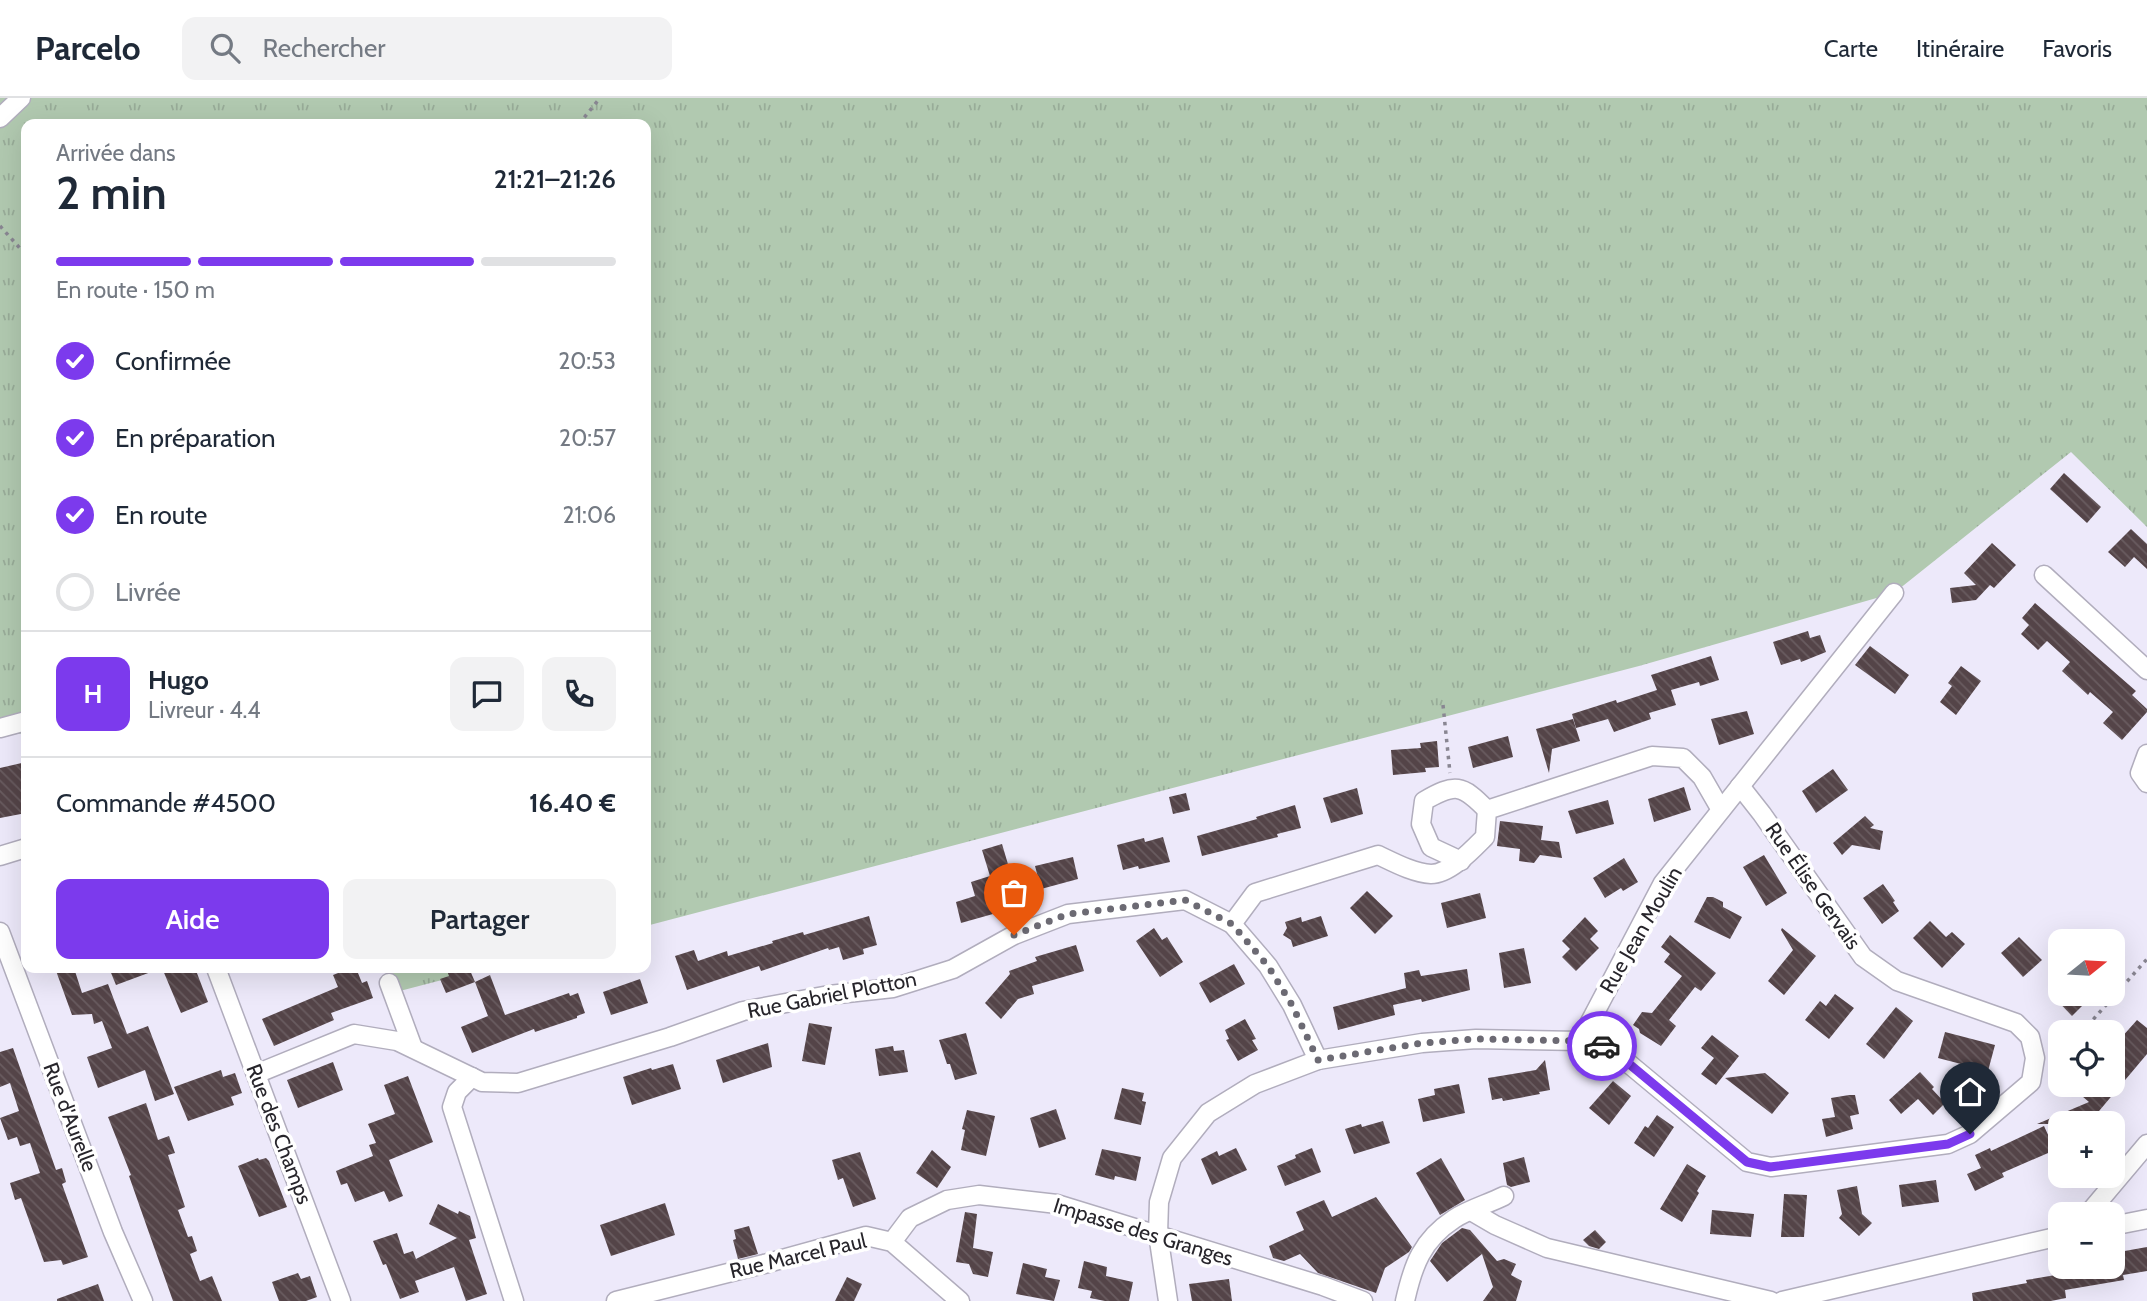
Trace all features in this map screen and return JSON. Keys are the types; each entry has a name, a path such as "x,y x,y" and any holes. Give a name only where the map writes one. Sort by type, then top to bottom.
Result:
{"street":[{"path":"0,118 21,98"},
{"path":"2044,575 2147,670"},
{"name":"Rue Jean Moulin","path":"1580,1041 1663,883 1894,593"},
{"path":"0,728 21,722"},
{"path":"2147,754 2140,774 2147,783"},
{"path":"1487,810 1653,756 1683,758 1702,777 1721,810"},
{"name":"Rue Élise Gervais","path":"1580,1041 1610,1048 1747,1162 1770,1167 1948,1144 1970,1134 2031,1082 2035,1058 2030,1037 2016,1023 1897,981 1863,957 1740,786"},
{"path":"1232,924 1255,893 1378,855 1402,866 1432,874 1461,861 1485,837 1487,810 1473,796 1458,788 1443,790 1424,801 1421,824 1431,847 1461,861"},
{"path":"0,856 21,850"},
{"name":"Rue Gabriel Plotton","path":"256,1074 354,1034 397,1041 482,1082 518,1083 670,1037 743,1011 829,995 893,988 953,969 1014,935 1068,914 1185,900 1232,924 1268,966 1292,1005 1318,1060"},
{"name":"Rue d'Aurelle","path":"0,932 113,1232 143,1301"},
{"name":"Rue des Champs","path":"218,973 341,1301"},
{"path":"389,983 413,1048"},
{"path":"1168,1301 1159,1236 1159,1202 1172,1158 1208,1113 1255,1084 1318,1060 1422,1043 1463,1040 1580,1041"},
{"path":"472,1077 457,1092 452,1107 514,1301"},
{"path":"2098,1202 2147,1144"},
{"name":"Impasse des Granges","path":"892,1242 910,1218 947,1200 979,1195 1057,1205 1323,1286 1363,1301"},
{"path":"1405,1301 1409,1280 1423,1246 1455,1218 1504,1196"},
{"path":"1471,1211 1547,1248 1771,1301"},
{"path":"2125,1223 2147,1219"},
{"name":"Rue Marcel Paul","path":"616,1301 866,1236 892,1242 960,1301"},
{"path":"1782,1301 2048,1239"}],"path":[{"path":"583,119 600,98"},
{"path":"0,226 21,249"},
{"path":"1443,705 1451,789"},
{"path":"2093,1020 2147,959"}],"green space":[{"path":"0,98 2147,98 2147,527 2071,452 1894,593 1639,666 651,925 651,119 21,119 21,734 0,736"},
{"path":"386,973 469,973 396,992"}],"building":[{"path":"2064,473 2101,507 2087,523 2050,489"},
{"path":"2131,529 2147,544 2147,569 2134,557 2125,567 2108,552"},
{"path":"1992,543 2016,565 1994,588 1990,585 1976,600 1952,603 1950,588 1976,585 1964,573"},
{"path":"2035,603 2136,691 2132,695 2147,712 2122,740 2103,723 2113,712 2090,692 2088,695 2062,671 2070,662 2047,641 2038,650 2021,634 2029,625 2022,618"},
{"path":"1808,631 1810,638 1820,635 1826,652 1801,662 1800,659 1781,665 1773,642"},
{"path":"1870,646 1909,675 1895,694 1855,665"},
{"path":"1711,656 1719,680 1700,686 1699,682 1671,690 1676,705 1649,713 1651,719 1614,732 1608,719 1576,728 1572,714 1657,690 1651,675"},
{"path":"1961,666 1981,681 1956,715 1940,702 1952,686 1948,683"},
{"path":"1747,711 1754,734 1719,745 1711,719"},
{"path":"1573,719 1580,741 1552,749 1549,773 1536,729"},
{"path":"1508,736 1513,757 1473,768 1468,747"},
{"path":"1437,741 1439,767 1425,768 1426,772 1393,775 1391,750 1421,748 1420,743"},
{"path":"21,763 21,814 0,818 0,768"},
{"path":"1833,769 1848,790 1816,813 1802,791"},
{"path":"1684,787 1691,810 1654,822 1648,799"},
{"path":"1357,788 1363,814 1331,823 1323,798"},
{"path":"1186,793 1190,810 1173,814 1169,797"},
{"path":"1608,800 1614,824 1576,834 1568,811"},
{"path":"1295,805 1301,828 1277,834 1278,837 1202,856 1197,836"},
{"path":"1865,816 1874,825 1870,828 1883,831 1880,850 1852,845 1842,855 1833,843"},
{"path":"1500,821 1543,826 1541,840 1559,842 1562,858 1540,855 1534,863 1519,861 1520,849 1497,846"},
{"path":"1163,837 1170,862 1123,870 1117,845 1144,838 1145,842"},
{"path":"1002,844 1010,871 990,876 982,850"},
{"path":"1764,855 1787,893 1766,906 1743,867"},
{"path":"1073,857 1078,879 1041,889 1035,866"},
{"path":"1624,858 1638,882 1605,898 1593,878"},
{"path":"990,876 1000,912 961,923 956,902 975,896 971,882"},
{"path":"1883,884 1899,911 1882,924 1863,898"},
{"path":"1367,891 1393,916 1375,934 1350,908"},
{"path":"1480,893 1486,918 1447,928 1441,903"},
{"path":"1707,897 1723,902 1723,907 1742,917 1730,939 1694,922"},
{"path":"869,916 877,945 863,949 864,954 843,960 839,947 828,948 761,971 759,966 687,990 675,956 694,950 698,961 727,951 728,956 803,932 804,935"},
{"path":"1321,916 1328,936 1293,947 1291,940 1283,935 1287,928 1285,922 1301,917 1302,922"},
{"path":"1585,917 1598,931 1590,939 1599,948 1576,971 1562,957 1570,949 1562,941"},
{"path":"1930,921 1946,937 1952,932 1965,944 1942,968 1913,938"},
{"path":"1154,928 1162,940 1167,937 1183,962 1160,977 1136,941"},
{"path":"1782,928 1816,956 1784,995 1768,981 1793,950"},
{"path":"1670,935 1716,973 1701,991 1695,987 1669,1020 1676,1026 1661,1046 1640,1033 1633,1025 1642,1012 1652,1013 1682,976 1664,962 1670,954 1661,947"},
{"path":"2019,937 2042,960 2023,977 2001,953"},
{"path":"1076,945 1084,971 1032,986 1034,994 1018,999 1001,1019 985,1003 1010,974 1009,971 1037,961 1035,957"},
{"path":"1524,948 1531,983 1504,988 1499,953"},
{"path":"1234,964 1245,984 1210,1003 1199,983"},
{"path":"1467,969 1470,990 1422,1002 1421,999 1393,1005 1395,1015 1338,1030 1333,1007 1406,988 1404,973 1419,970 1421,976"},
{"path":"57,973 76,973 82,993 108,984 127,1034 148,1026 174,1094 155,1101 145,1070 98,1088 87,1057 112,1048 102,1021 94,1024 92,1014 72,1015"},
{"path":"111,973 148,973 116,985"},
{"path":"164,973 197,973 208,1002 181,1013"},
{"path":"358,973 362,983 367,981 373,998 331,1013 334,1020 274,1046 262,1019 338,987 333,975"},
{"path":"448,973 471,973 475,982 446,993 440,979 449,976"},
{"path":"490,975 505,1015 569,993 570,996 578,993 585,1013 472,1053 461,1027 488,1016 475,982"},
{"path":"640,979 648,1003 611,1015 603,992"},
{"path":"1835,994 1854,1008 1829,1039 1805,1020 1820,1001 1826,1006"},
{"path":"2062,1006 2082,1006 2072,1016"},
{"path":"1896,1007 1913,1021 1884,1059 1866,1044"},
{"path":"1245,1019 1256,1039 1252,1040 1258,1050 1238,1061 1226,1040 1229,1039 1225,1030"},
{"path":"2137,1020 2147,1028 2147,1054 2125,1080 2125,1033"},
{"path":"809,1023 832,1027 825,1065 802,1061"},
{"path":"1945,1032 1995,1045 1988,1071 1938,1058"},
{"path":"966,1033 977,1074 955,1080 939,1040"},
{"path":"1712,1035 1739,1056 1716,1085 1701,1074 1714,1058 1701,1048"},
{"path":"768,1043 772,1067 723,1083 716,1060"},
{"path":"893,1046 894,1051 904,1050 908,1072 879,1076 875,1049"},
{"path":"13,1048 56,1170 62,1168 66,1182 62,1184 88,1257 63,1265 61,1260 44,1262 21,1198 15,1200 10,1183 40,1173 30,1143 20,1146 17,1137 8,1140 0,1118 19,1111 10,1083 0,1087 0,1052"},
{"path":"1545,1060 1550,1090 1503,1101 1502,1098 1492,1100 1488,1078 1536,1070"},
{"path":"333,1062 343,1090 298,1108 287,1080"},
{"path":"673,1064 681,1089 632,1105 623,1077"},
{"path":"221,1070 223,1077 235,1073 242,1093 231,1097 234,1105 188,1121 174,1087"},
{"path":"1920,1072 1945,1103 1933,1115 1918,1099 1901,1114 1889,1100"},
{"path":"1765,1073 1789,1093 1772,1114 1725,1078"},
{"path":"408,1076 433,1142 389,1160 403,1196 389,1202 384,1191 355,1202 347,1183 341,1185 336,1171 373,1156 369,1145 376,1143 368,1124 395,1114 384,1085"},
{"path":"1613,1081 1631,1096 1609,1125 1589,1108"},
{"path":"1459,1084 1465,1113 1423,1122 1418,1099 1435,1095 1434,1089"},
{"path":"1122,1088 1144,1093 1142,1101 1146,1102 1141,1125 1114,1119"},
{"path":"1855,1095 1859,1114 1850,1116 1853,1129 1826,1137 1822,1119 1835,1117 1831,1098"},
{"path":"2083,1097 2111,1097 2099,1111 2068,1111 2089,1102"},
{"path":"146,1103 158,1140 169,1136 175,1153 168,1155 185,1207 178,1210 188,1237 192,1236 197,1251 190,1254 200,1281 212,1276 222,1301 173,1301 129,1176 131,1175 108,1117"},
{"path":"1056,1109 1066,1139 1039,1148 1030,1118"},
{"path":"967,1110 995,1116 986,1156 961,1150 965,1130 962,1129"},
{"path":"1657,1115 1674,1127 1654,1157 1634,1143 1645,1126 1648,1128"},
{"path":"1383,1121 1390,1143 1354,1154 1345,1129"},
{"path":"2044,1126 2048,1135 2048,1153 2002,1173 2004,1177 1975,1191 1967,1174 1981,1168 1975,1155 1990,1148 1991,1151"},
{"path":"1236,1148 1247,1170 1212,1185 1201,1159 1217,1151 1219,1156"},
{"path":"1312,1148 1321,1172 1285,1186 1277,1166"},
{"path":"1102,1149 1141,1157 1136,1181 1115,1176 1114,1180 1095,1175"},
{"path":"932,1150 951,1167 937,1188 916,1173"},
{"path":"860,1152 876,1199 853,1207 843,1178 838,1180 832,1160"},
{"path":"1524,1157 1530,1182 1511,1187 1507,1185 1503,1163"},
{"path":"258,1158 266,1158 269,1161 287,1207 259,1217 238,1166"},
{"path":"1441,1158 1465,1200 1440,1215 1416,1173"},
{"path":"1687,1164 1706,1176 1682,1222 1660,1209"},
{"path":"1936,1180 1939,1202 1902,1207 1899,1185"},
{"path":"1857,1186 1862,1214 1872,1223 1859,1236 1839,1218 1842,1214 1837,1190"},
{"path":"1784,1194 1807,1195 1804,1237 1781,1237"},
{"path":"1376,1197 1412,1247 1409,1252 1385,1268 1376,1293 1318,1273 1300,1254 1284,1261 1273,1258 1269,1246 1304,1230 1296,1212 1324,1200 1332,1217"},
{"path":"665,1203 675,1235 611,1256 600,1225"},
{"path":"438,1204 458,1214 459,1211 470,1216 476,1238 469,1240 487,1294 466,1301 454,1267 415,1281 419,1292 400,1299 373,1241 397,1233 404,1254 413,1251 416,1259 457,1238 429,1224"},
{"path":"1712,1210 1754,1214 1751,1237 1710,1234"},
{"path":"965,1212 977,1214 973,1248 993,1252 988,1277 973,1274 969,1264 956,1262"},
{"path":"749,1226 758,1254 738,1259 733,1240 736,1239 734,1230"},
{"path":"1462,1228 1470,1230 1497,1261 1504,1259 1516,1264 1511,1275 1522,1281 1516,1301 1483,1301 1493,1287 1482,1254 1447,1282 1430,1261 1442,1243"},
{"path":"1595,1230 1606,1242 1599,1249 1589,1246 1583,1240"},
{"path":"2147,1247 2147,1271 2125,1275 2125,1251"},
{"path":"1084,1261 1107,1267 1106,1276 1133,1282 1129,1301 1090,1298 1092,1291 1078,1288"},
{"path":"1023,1263 1047,1269 1045,1277 1060,1280 1054,1301 1016,1294"},
{"path":"298,1273 301,1279 310,1276 317,1297 306,1301 279,1301 272,1282"},
{"path":"2048,1276 2048,1279 2124,1280 2065,1290 2066,1298 2051,1301 1973,1301 1972,1293 2027,1283 2026,1280"},
{"path":"847,1277 862,1284 854,1301 835,1301"},
{"path":"1229,1279 1232,1301 1192,1301 1189,1284"},
{"path":"98,1284 104,1301 57,1301 57,1299"}],"way so far":[{"path":"1014,935 1068,914 1185,900 1232,924 1268,966 1292,1005 1318,1060 1422,1043 1476,1039 1580,1041 1602,1046"}],"route":[{"path":"1602,1046 1610,1048 1747,1162 1770,1167 1948,1144 1970,1134"}]}
